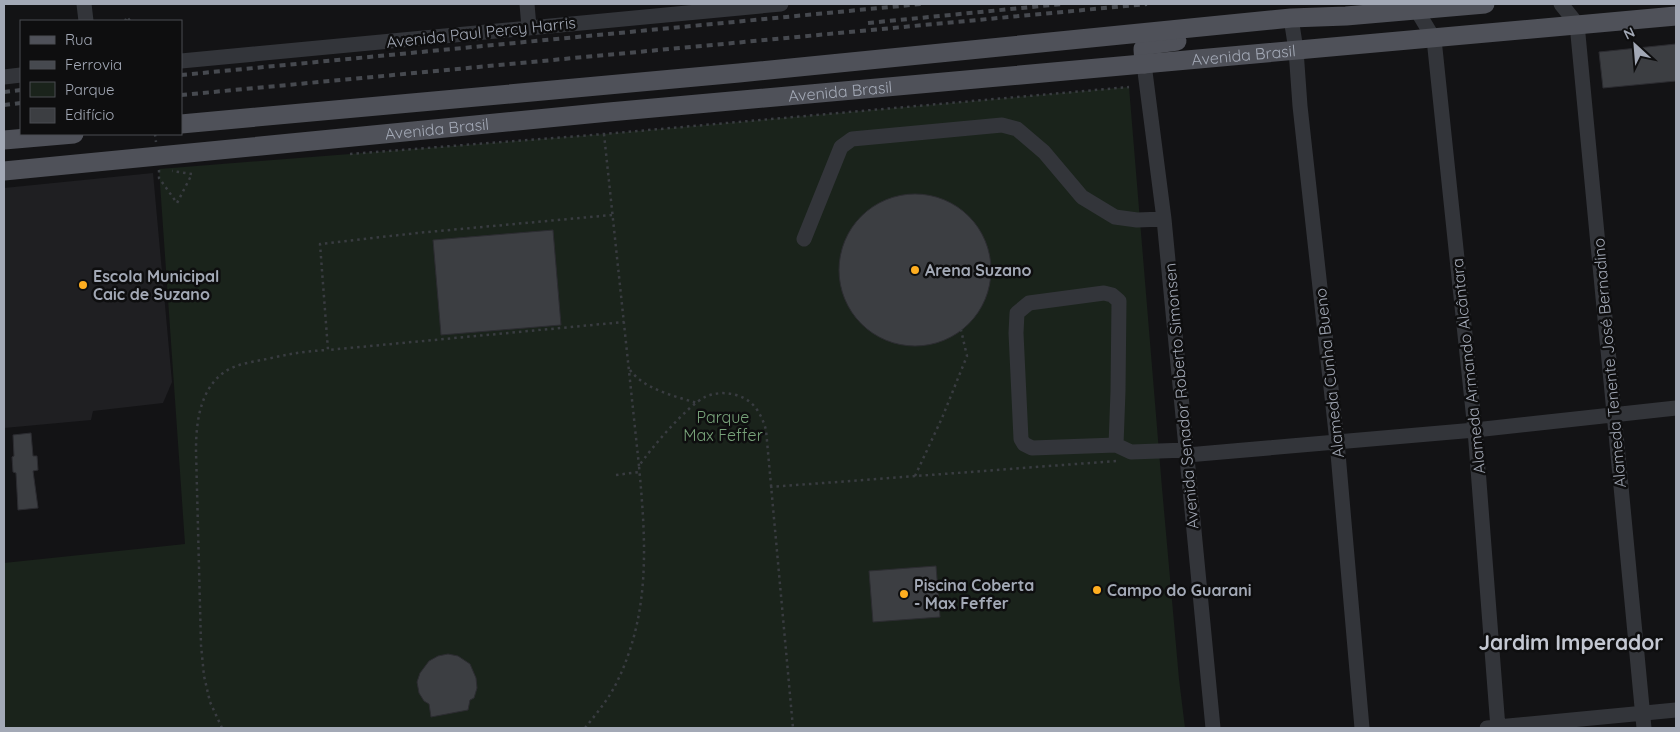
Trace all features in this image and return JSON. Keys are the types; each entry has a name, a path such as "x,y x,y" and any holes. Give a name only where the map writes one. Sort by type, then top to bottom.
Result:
{"main road":[{"name":"Avenida Brasil","path":"182,124 739,73 1291,18 1346,16 1485,4"},
{"name":"Avenida Brasil","path":"4,171 600,113 1676,16"},
{"path":"1144,64 1143,48 1148,45 1184,38 1197,28"},
{"path":"738,101 730,98 724,89 728,80 739,73"},
{"path":"698,105 708,101 715,93 712,83 702,76"},
{"path":"235,120 245,132 249,147"},
{"path":"4,140 62,135"}],"street":[{"path":"84,4 86,20"},
{"path":"527,4 529,28"},
{"name":"Avenida Paul Percy Harris","path":"182,61 529,28 637,10 781,4"},
{"path":"1561,4 1577,24"},
{"name":"Alameda Armando Alcântara","path":"1416,9 1434,39 1475,430 1494,728"},
{"name":"Alameda Cunha Bueno","path":"1291,18 1296,50 1300,106 1337,442 1362,728"},
{"name":"Alameda Tenente José Bernadino","path":"1577,24 1643,721"},
{"name":"Avenida Senador Roberto Simonsen","path":"1144,64 1164,219 1213,728"},
{"path":"4,77 20,76"},
{"path":"804,239 841,146 852,139 1002,125 1017,129 1044,152 1082,197 1115,217 1137,220 1164,219"},
{"path":"1116,445 1119,301 1112,295 1104,293 1029,303 1017,313 1016,334 1021,439 1024,444 1032,448 1116,445 1131,452 1187,453 1475,430 1676,408"},
{"path":"1494,728 1643,721 1676,710"}],"path":[{"path":"347,154 604,134 1129,87"},
{"path":"585,728 616,686 635,637 642,600 644,553 639,466 604,134"},
{"path":"169,168 179,168"},
{"path":"159,169 192,174 178,203 159,178"},
{"path":"328,350 320,244 612,215"},
{"path":"222,728 210,702 204,676 201,646 196,428 201,405 212,386 223,373 242,364 301,351 624,322"},
{"path":"915,476 942,418 967,356 961,330"},
{"path":"629,368 634,375 648,386 697,403"},
{"path":"639,466 670,429 705,397 722,393 741,396 754,406 764,420 792,728"},
{"path":"770,487 1119,460"},
{"path":"616,475 639,472"}],"shaded area":[{"name":"Escola Municipal Caic de Suzano","path":"153,173 172,382 163,403 93,411 91,420 4,428 4,188"}],"green space":[{"name":"Parque Max Feffer","path":"1129,87 1162,488 1185,728 4,728 4,563 185,544 159,169 604,134"}],"building":[{"path":"1676,44 1676,81 1603,88 1599,52"},
{"name":"Arena Suzano","path":"915,194 930,195 944,200 969,216 985,241 990,255 990,285 985,299 969,324 944,340 930,345 915,346 900,345 886,340 861,324 845,299 840,285 839,270 840,255 845,241 861,216 886,200 900,195"},
{"path":"553,230 561,325 441,335 433,240"},
{"path":"31,433 33,456 37,456 38,470 33,471 38,508 18,510 16,473 13,472 12,457 14,456 13,435"},
{"name":"Piscina Coberta - Max Feffer","path":"936,566 940,617 873,622 869,571"},
{"path":"448,654 458,656 470,664 476,678 477,688 474,698 470,700 468,710 431,717 429,704 424,701 419,693 417,682 420,673 429,661 438,656"}],"railway":[{"path":"182,75 921,4"},
{"path":"868,23 1062,4"},
{"path":"182,95 1147,4"},
{"path":"4,92 20,90"},
{"path":"4,105 20,103"}],"place":[{"name":"Arena Suzano","path":"915,270"},
{"name":"Escola Municipal Caic de Suzano","path":"83,285"},
{"name":"Campo do Guarani","path":"1097,590"},
{"name":"Piscina Coberta - Max Feffer","path":"904,594"}],"district":[{"name":"Jardim Imperador","path":"1571,642"}]}
